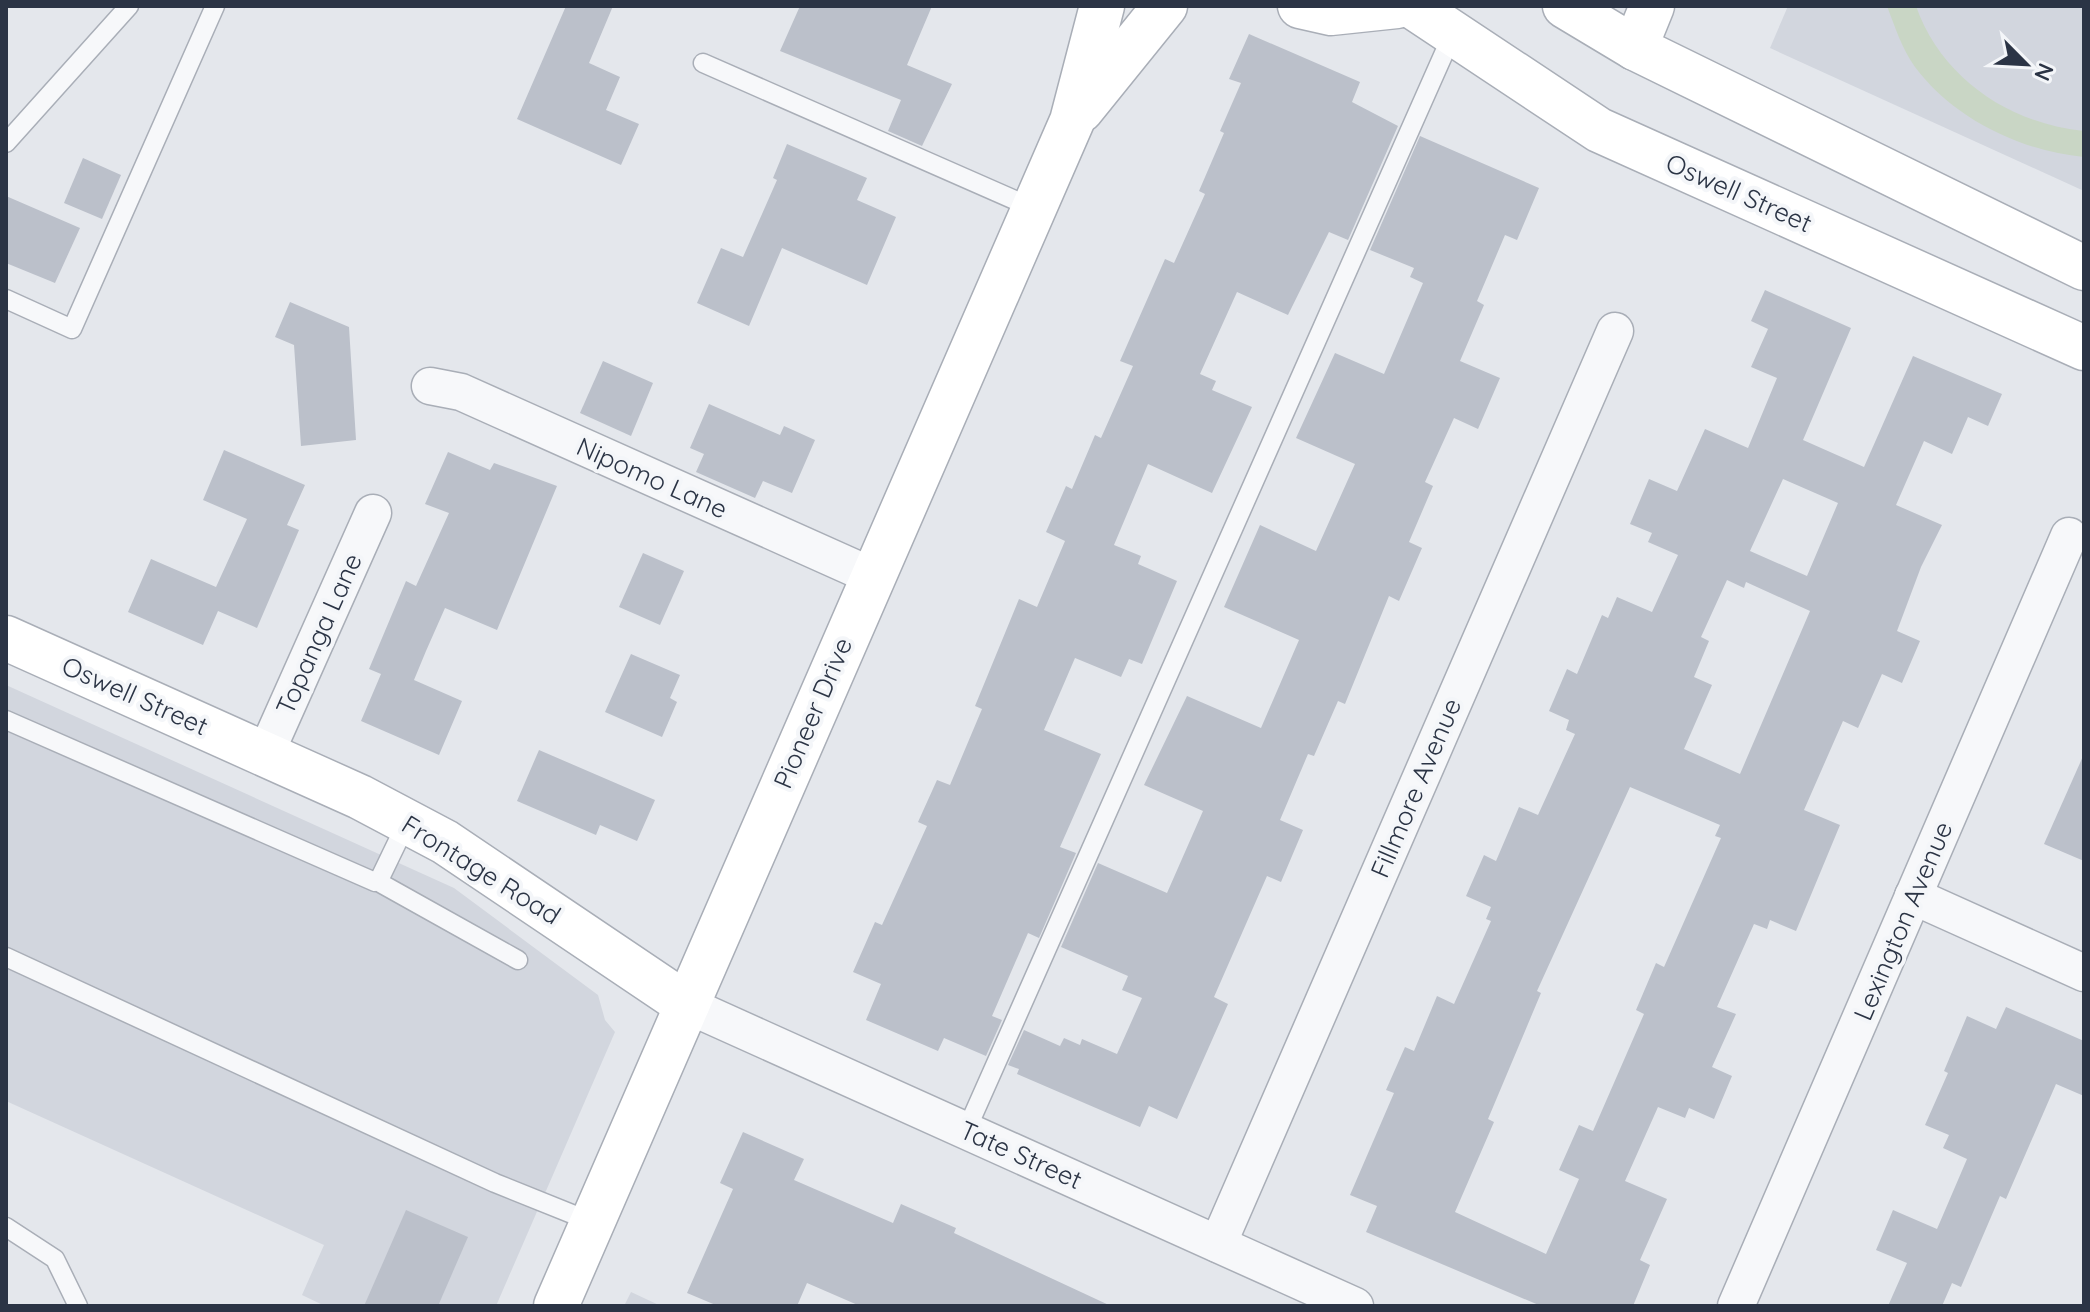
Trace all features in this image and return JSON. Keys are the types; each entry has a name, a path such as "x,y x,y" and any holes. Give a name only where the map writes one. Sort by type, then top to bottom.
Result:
{"street":[{"name":"Pioneer Drive","path":"556,1306 1072,121 1102,6"},
{"name":"Pioneer Drive","path":"1072,121 1165,6"},
{"path":"1300,6 1331,13 1397,6"},
{"name":"Oswell Street","path":"1412,6 1599,130 2084,348"},
{"path":"1565,6 1635,48 2084,268"},
{"path":"1635,48 1652,6"},
{"name":"Fillmore Avenue","path":"1218,1244 1615,331"},
{"name":"Nipomo Lane","path":"430,386 461,392 872,576"},
{"name":"Topanga Lane","path":"265,755 373,513"},
{"name":"Lexington Avenue","path":"1736,1306 2069,536"},
{"name":"Oswell Street","path":"6,638 265,755"},
{"name":"Frontage Road","path":"265,755 445,842 687,1005"},
{"path":"1913,896 2084,973"},
{"name":"Tate Street","path":"687,1005 1355,1306"}],"lane":[{"path":"6,143 129,6"},
{"path":"6,299 72,329 215,6"},
{"path":"966,1131 1453,33"},
{"path":"703,63 1033,208"},
{"path":"6,720 375,882 380,878 407,822"},
{"path":"380,878 382,884 518,960"},
{"path":"6,957 495,1183 592,1222"},
{"path":"6,1227 55,1259 78,1306"}],"shaded area":[{"path":"1788,6 2084,6 2084,191 1770,48"},
{"path":"6,685 454,888 598,995 605,1020 615,1032 496,1306 325,1306 302,1295 324,1245 6,1101"},
{"path":"631,1292 661,1306 624,1306"}],"green space":[{"path":"1887,6 1916,6 1927,32 1942,55 1982,93 2030,119 2084,131 2084,157 2060,154 2013,140 1969,117 1949,102 1910,60"}],"building":[{"path":"566,6 613,6 589,63 620,77 606,110 639,124 621,165 517,119"},
{"path":"800,6 932,6 907,65 952,84 922,146 888,131 901,100 780,51"},
{"path":"1249,34 1360,82 1352,102 1398,126 1348,240 1329,232 1288,315 1237,292 1200,374 1216,381 1212,390 1252,407 1212,493 1148,464 1114,545 1141,556 1138,564 1177,581 1142,664 1129,659 1121,677 1075,658 1044,730 1101,754 1060,847 1076,853 1039,938 1028,933 992,1016 1002,1020 986,1056 944,1038 938,1051 866,1020 881,984 853,972 875,922 882,925 927,826 918,822 937,780 950,785 982,709 975,706 1019,599 1037,607 1065,541 1046,532 1066,486 1072,489 1095,435 1101,438 1133,366 1120,361 1165,259 1174,263 1205,194 1199,191 1241,83 1229,79"},
{"path":"1420,136 1539,188 1517,240 1505,235 1477,301 1484,305 1460,361 1500,378 1478,429 1454,418 1425,482 1433,486 1409,542 1422,548 1399,601 1389,596 1345,704 1338,701 1314,756 1308,754 1280,820 1303,830 1281,882 1267,876 1214,997 1228,1004 1177,1119 1149,1106 1140,1127 1017,1074 1019,1069 1008,1065 1024,1030 1060,1046 1064,1038 1080,1045 1082,1039 1117,1054 1142,998 1122,990 1128,976 1061,947 1098,863 1167,893 1203,811 1144,785 1187,696 1261,728 1299,640 1224,607 1260,525 1316,551 1355,464 1296,438 1335,353 1384,374 1423,283 1410,277 1414,268 1370,250"},
{"path":"787,144 867,178 857,200 896,217 867,285 782,248 749,326 697,303 721,248 743,257 777,180 773,178"},
{"path":"83,158 121,175 102,219 64,203"},
{"path":"6,196 80,228 55,283 6,263"},
{"path":"1765,290 1851,328 1803,440 1864,467 1913,356 2002,394 1988,426 1968,417 1952,454 1924,441 1896,505 1942,525 1921,567 1897,631 1920,641 1902,683 1882,674 1858,728 1843,721 1804,810 1840,825 1796,931 1770,920 1767,929 1754,924 1717,1007 1736,1014 1712,1067 1732,1076 1714,1119 1689,1108 1685,1118 1658,1107 1625,1181 1667,1199 1640,1260 1650,1265 1633,1306 1541,1306 1366,1232 1377,1206 1350,1195 1394,1093 1386,1090 1405,1047 1414,1051 1437,996 1454,1004 1491,921 1486,919 1491,907 1466,896 1484,855 1496,861 1519,807 1538,815 1575,734 1566,730 1569,720 1549,711 1567,669 1577,674 1602,615 1608,618 1617,597 1652,612 1678,555 1648,542 1652,533 1630,524 1649,479 1677,491 1705,429 1748,448 1777,378 1751,367 1768,329 1751,321","holes":["1783,479 1838,503 1807,576 1750,551","1727,580 1744,588 1746,582 1810,611 1740,774 1684,749 1712,685 1694,677 1709,641 1701,637","1630,787 1720,825 1715,836 1721,838 1664,967 1656,963 1636,1010 1644,1014 1593,1131 1579,1125 1559,1170 1579,1179 1546,1254 1455,1212 1494,1122 1488,1119 1541,993 1537,991"]},
{"path":"290,302 349,327 356,440 301,446 294,345 275,337"},
{"path":"603,361 653,383 631,436 580,413"},
{"path":"709,404 780,435 784,426 815,440 792,493 763,481 755,498 696,472 704,454 690,448"},
{"path":"224,450 305,485 287,525 299,530 257,628 218,611 203,645 128,612 151,559 216,587 247,519 203,500"},
{"path":"448,452 490,470 494,463 557,486 497,630 445,608 426,651 414,680 462,701 439,755 361,721 381,674 369,669 406,581 416,586 449,513 425,504"},
{"path":"643,553 684,571 660,625 619,607"},
{"path":"631,654 680,675 670,698 677,702 662,737 605,712"},
{"path":"539,750 655,800 637,841 600,825 596,835 517,801"},
{"path":"2084,754 2084,861 2044,844"},
{"path":"2006,1007 2084,1041 2084,1096 2056,1084 2006,1199 2000,1196 1961,1287 1952,1283 1942,1306 1888,1306 1907,1263 1876,1250 1893,1210 1937,1229 1967,1159 1943,1148 1949,1135 1925,1125 1948,1073 1944,1071 1967,1016 1996,1029"},
{"path":"743,1132 804,1159 794,1180 893,1223 901,1204 956,1228 954,1233 1111,1306 860,1306 807,1283 797,1306 718,1306 687,1293 733,1189 720,1183"},
{"path":"406,1210 468,1237 438,1306 364,1306"}]}
